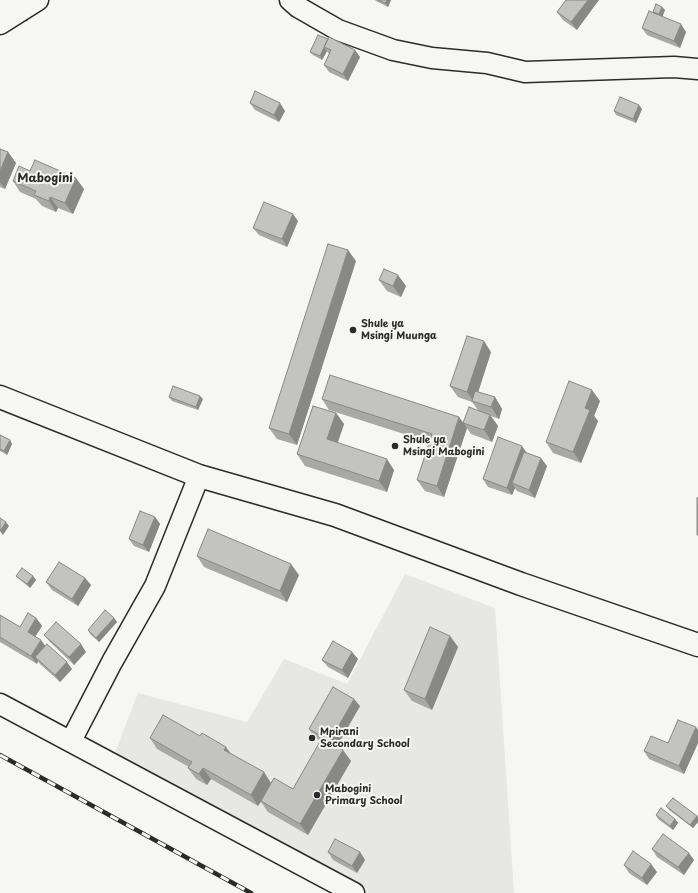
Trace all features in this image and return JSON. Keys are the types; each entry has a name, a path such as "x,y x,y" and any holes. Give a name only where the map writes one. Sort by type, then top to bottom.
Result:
{"street":[{"path":"0,24 38,0"},
{"path":"290,0 298,7 338,30 393,50 432,58 487,63 525,72 674,67 698,69"},
{"path":"0,1 21,11"},
{"path":"0,397 199,476 335,515 521,584 698,646"},
{"path":"71,741 112,662 155,586 199,476"},
{"path":"0,704 354,893"}],"shaded area":[{"name":"Mpirani Secondary School","path":"405,574 495,608 514,893 366,893 114,755 138,693 247,722 284,659 347,684"}],"building":[{"path":"378,0 387,0 385,3"},
{"path":"566,0 588,0 571,22 557,12"},
{"path":"656,4 662,7 659,14 653,12"},
{"path":"649,11 681,24 674,41 642,28"},
{"path":"318,35 328,39 320,56 310,52"},
{"path":"329,37 355,50 343,74 324,65 331,50 324,47"},
{"path":"255,91 280,103 274,115 250,103"},
{"path":"620,97 639,105 633,119 614,111"},
{"path":"0,149 8,152 0,171"},
{"path":"35,160 76,178 65,203 50,197 49,201 34,195 36,191 13,181 19,166 30,171"},
{"path":"264,202 293,214 282,239 253,228"},
{"path":"328,244 348,250 289,434 269,428"},
{"path":"384,269 398,275 393,286 379,280"},
{"path":"467,336 484,341 467,392 450,386"},
{"path":"330,375 459,417 437,486 417,480 432,434 322,399"},
{"path":"569,381 592,390 585,408 590,410 573,452 546,442"},
{"path":"173,386 200,396 196,407 169,397"},
{"path":"475,391 495,397 491,407 472,401"},
{"path":"313,406 336,413 327,439 387,459 379,481 297,454"},
{"path":"469,407 490,415 484,430 463,423"},
{"path":"0,435 10,440 4,451 0,449"},
{"path":"498,437 522,446 507,488 483,479"},
{"path":"524,452 541,458 529,490 512,483"},
{"path":"698,498 698,535 697,535"},
{"path":"140,511 155,517 143,545 129,539"},
{"path":"0,518 6,522 0,531"},
{"path":"208,529 291,564 280,591 197,556"},
{"path":"59,562 85,578 72,599 46,582"},
{"path":"22,568 33,576 27,584 16,576"},
{"path":"105,610 114,618 96,638 88,630"},
{"path":"28,613 36,618 28,632 41,640 31,656 0,637 0,615 20,627"},
{"path":"56,622 81,644 69,657 44,635"},
{"path":"430,627 450,636 425,699 404,690"},
{"path":"333,641 352,652 342,670 322,660"},
{"path":"47,644 67,662 55,675 35,657"},
{"path":"333,687 354,699 330,741 309,729"},
{"path":"163,715 200,736 202,733 226,747 224,750 264,772 251,795 203,768 199,774 188,768 192,762 150,738"},
{"path":"678,720 696,727 679,766 644,751 651,736 668,743"},
{"path":"322,738 343,750 300,824 261,801 274,778 293,789"},
{"path":"673,798 697,816 690,825 666,806"},
{"path":"661,808 675,819 670,826 656,815"},
{"path":"663,834 689,853 678,867 652,849"},
{"path":"335,839 360,852 352,866 328,852"},
{"path":"633,851 651,864 642,878 624,865"}],"railway":[{"path":"0,755 251,893"}],"place":[{"name":"Shule ya Msingi Muunga","path":"353,330"},
{"name":"Shule ya Msingi Mabogini","path":"395,446"},
{"name":"Mpirani Secondary School","path":"312,738"},
{"name":"Mabogini Primary School","path":"317,795"}],"district":[{"name":"Mabogini","path":"45,179"}]}
